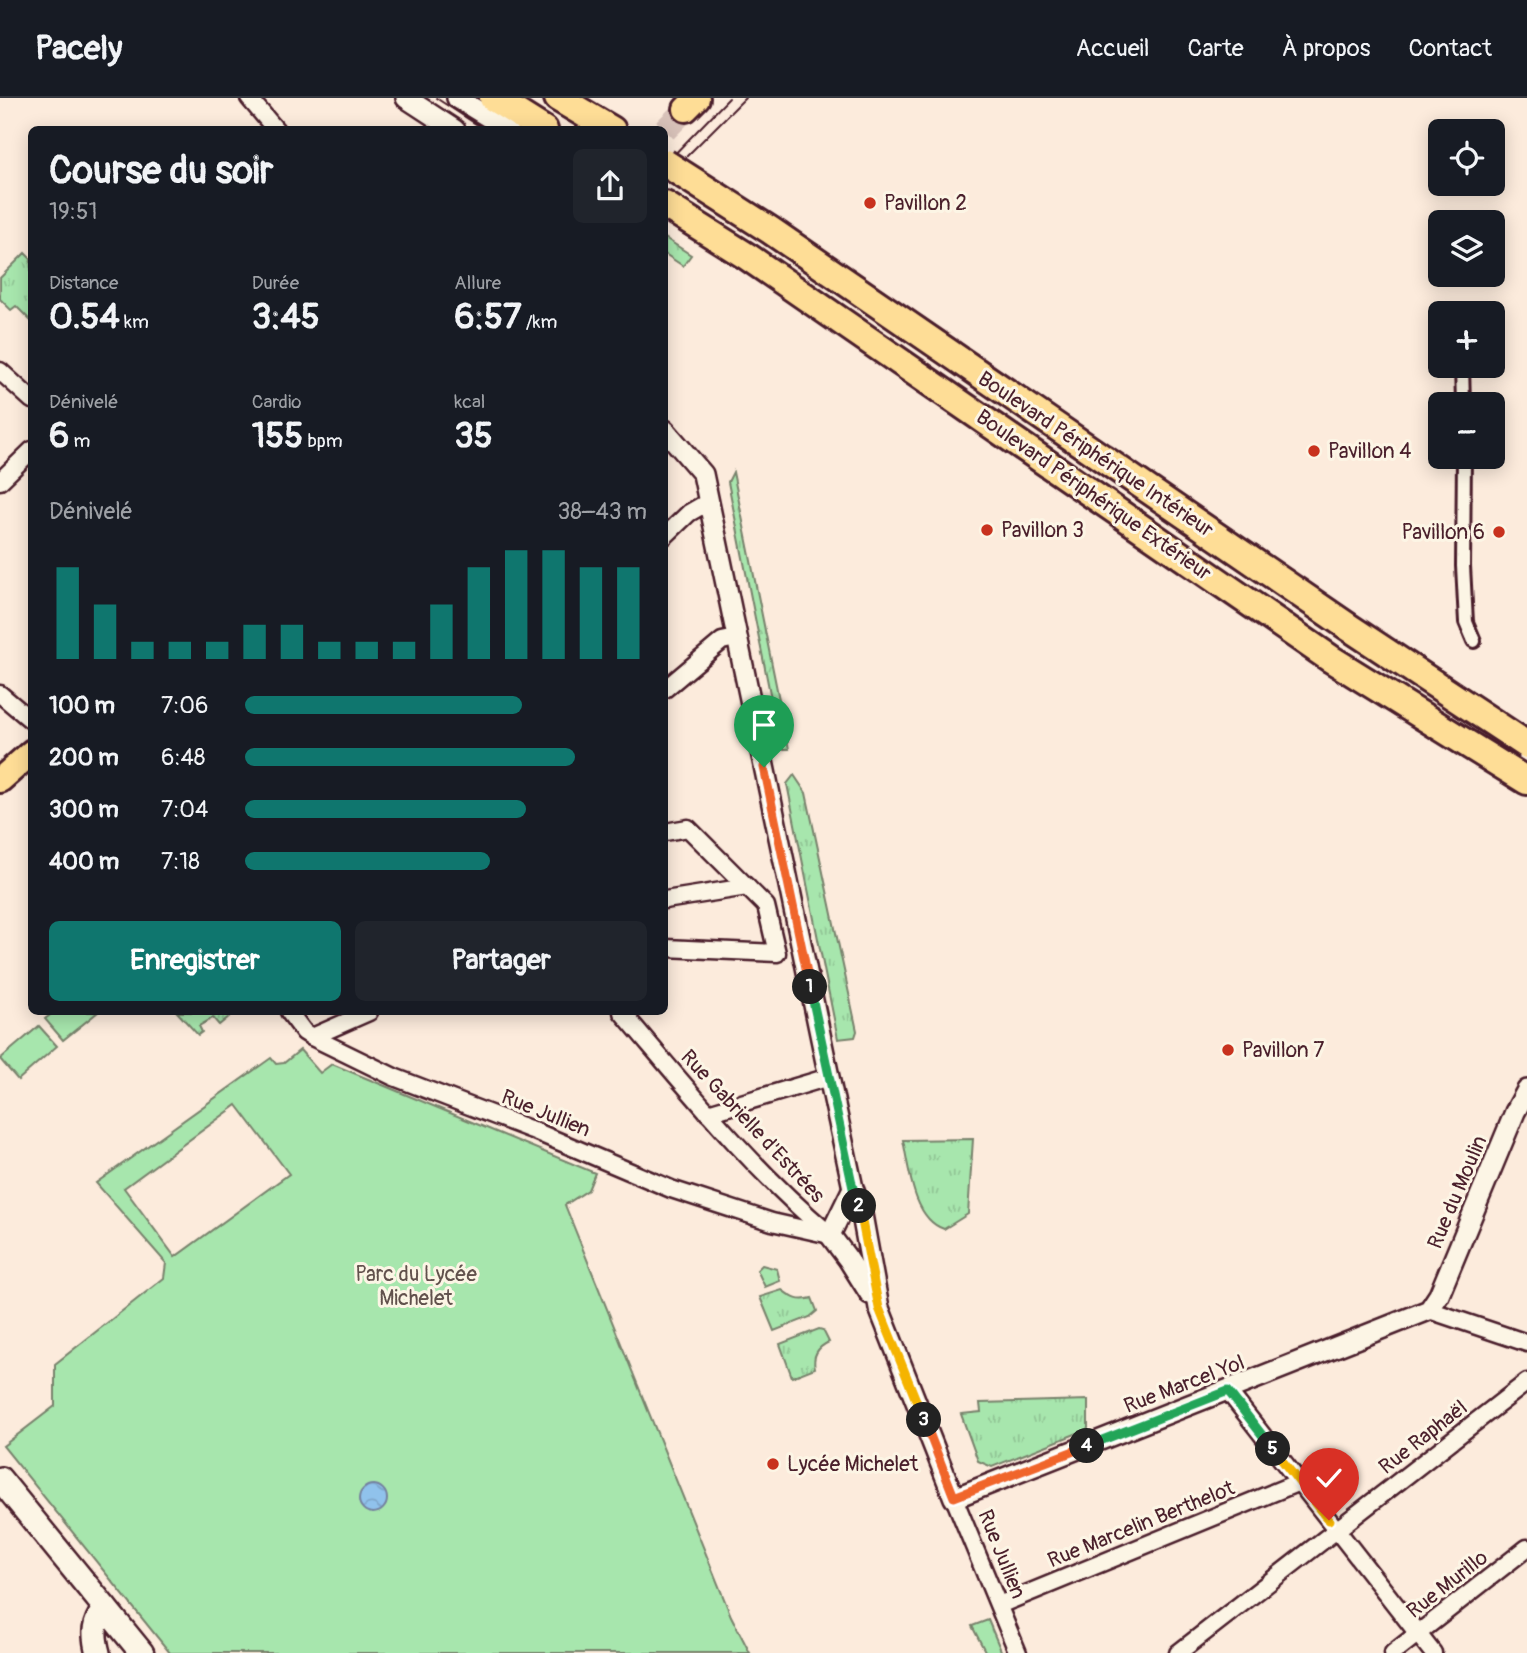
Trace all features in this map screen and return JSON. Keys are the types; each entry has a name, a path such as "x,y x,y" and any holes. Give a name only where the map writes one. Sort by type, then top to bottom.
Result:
{"highway":[{"path":"494,98 538,126"},
{"path":"558,98 605,126"},
{"name":"Boulevard Périphérique Intérieur","path":"668,165 770,230 1350,628 1527,745"},
{"name":"Boulevard Périphérique Extérieur","path":"668,207 748,257 1331,659 1527,781"}],"main road":[{"path":"0,780 28,756"},
{"path":"0,1479 142,1653"},
{"path":"99,1653 93,1635 96,1620 105,1608"}],"street":[{"path":"249,98 273,126"},
{"path":"406,98 449,126"},
{"path":"457,98 502,126"},
{"path":"0,371 28,396"},
{"name":"Rue Jullien","path":"668,433 703,474 879,1308 1018,1653"},
{"path":"0,481 28,454"},
{"path":"1464,469 1463,566 1466,622 1474,640"},
{"path":"668,533 689,513 708,502"},
{"path":"668,686 722,641 736,638"},
{"path":"0,694 28,718"},
{"path":"668,831 688,828 766,906 776,953 668,948"},
{"path":"668,900 747,887"},
{"path":"291,1015 308,1035 361,1015"},
{"name":"Rue Gabrielle d'Estrées","path":"625,1015 709,1113 792,1202 830,1234"},
{"name":"Rue Jullien","path":"308,1035 394,1077 532,1130 671,1189 777,1223 830,1234"},
{"path":"709,1113 829,1077"},
{"name":"Rue du Moulin","path":"1429,1310 1439,1295 1515,1112 1527,1090"},
{"path":"830,1234 853,1188"},
{"path":"777,1223 789,1217 792,1202"},
{"path":"830,1234 844,1231 856,1223 860,1209"},
{"path":"830,1234 852,1243 872,1276"},
{"path":"830,1234 879,1308"},
{"path":"1429,1310 1527,1343"},
{"name":"Rue Marcel Yol","path":"954,1497 1429,1310"},
{"name":"Rue Raphaël","path":"1178,1653 1527,1382"},
{"path":"1228,1391 1433,1653"},
{"name":"Rue Marcelin Berthelot","path":"999,1605 1299,1482"},
{"name":"Rue Murillo","path":"1393,1653 1527,1548"}],"green space":[{"path":"668,240 691,255 683,266 668,256"},
{"path":"25,253 28,256 28,318 16,306 11,310 0,299 0,278"},
{"path":"733,472 789,749 781,749 728,482"},
{"path":"794,775 806,793 857,1031 855,1037 838,1039 787,784"},
{"path":"50,1015 94,1015 63,1040 45,1019"},
{"path":"180,1015 231,1015 219,1025 213,1018 199,1026 202,1032 198,1035"},
{"path":"39,1026 57,1046 18,1080 0,1059"},
{"name":"Parc du Lycée Michelet","path":"300,1050 320,1073 332,1064 595,1173 588,1190 565,1205 731,1616 750,1653 170,1653 3,1446 55,1406 55,1364 164,1278 166,1263 96,1183 271,1058 276,1064 284,1063","holes":["237,1105 289,1174 175,1257 124,1188"]},
{"path":"973,1139 968,1214 944,1229 925,1215 919,1204 910,1178 903,1140"},
{"path":"762,1265 777,1269 780,1281 765,1287 757,1270"},
{"path":"782,1290 803,1300 812,1298 817,1311 810,1317 774,1331 760,1297"},
{"path":"819,1329 823,1330 829,1342 817,1352 814,1359 815,1368 792,1377 780,1344"},
{"path":"1088,1400 1088,1429 992,1467 978,1461 961,1414 981,1412 980,1403"},
{"path":"988,1620 1002,1653 986,1653 972,1626"}],"water":[{"path":"373,1485 383,1489 387,1499 383,1509 373,1513 363,1509 359,1499 363,1489"}],"tunnel":[{"path":"668,127 686,109"}],"tram line":[{"path":"436,98 479,126"},
{"path":"668,161 729,98"},
{"path":"668,175 745,98"}],"place":[{"name":"Pavillon 2","path":"870,203"},
{"name":"Pavillon 4","path":"1314,451"},
{"name":"Pavillon 3","path":"987,530"},
{"name":"Pavillon 6","path":"1499,532"},
{"name":"Pavillon 7","path":"1228,1050"},
{"name":"Lycée Michelet","path":"773,1464"}],"route":[{"path":"764,767 879,1308 954,1497 1228,1391 1329,1520"}]}
